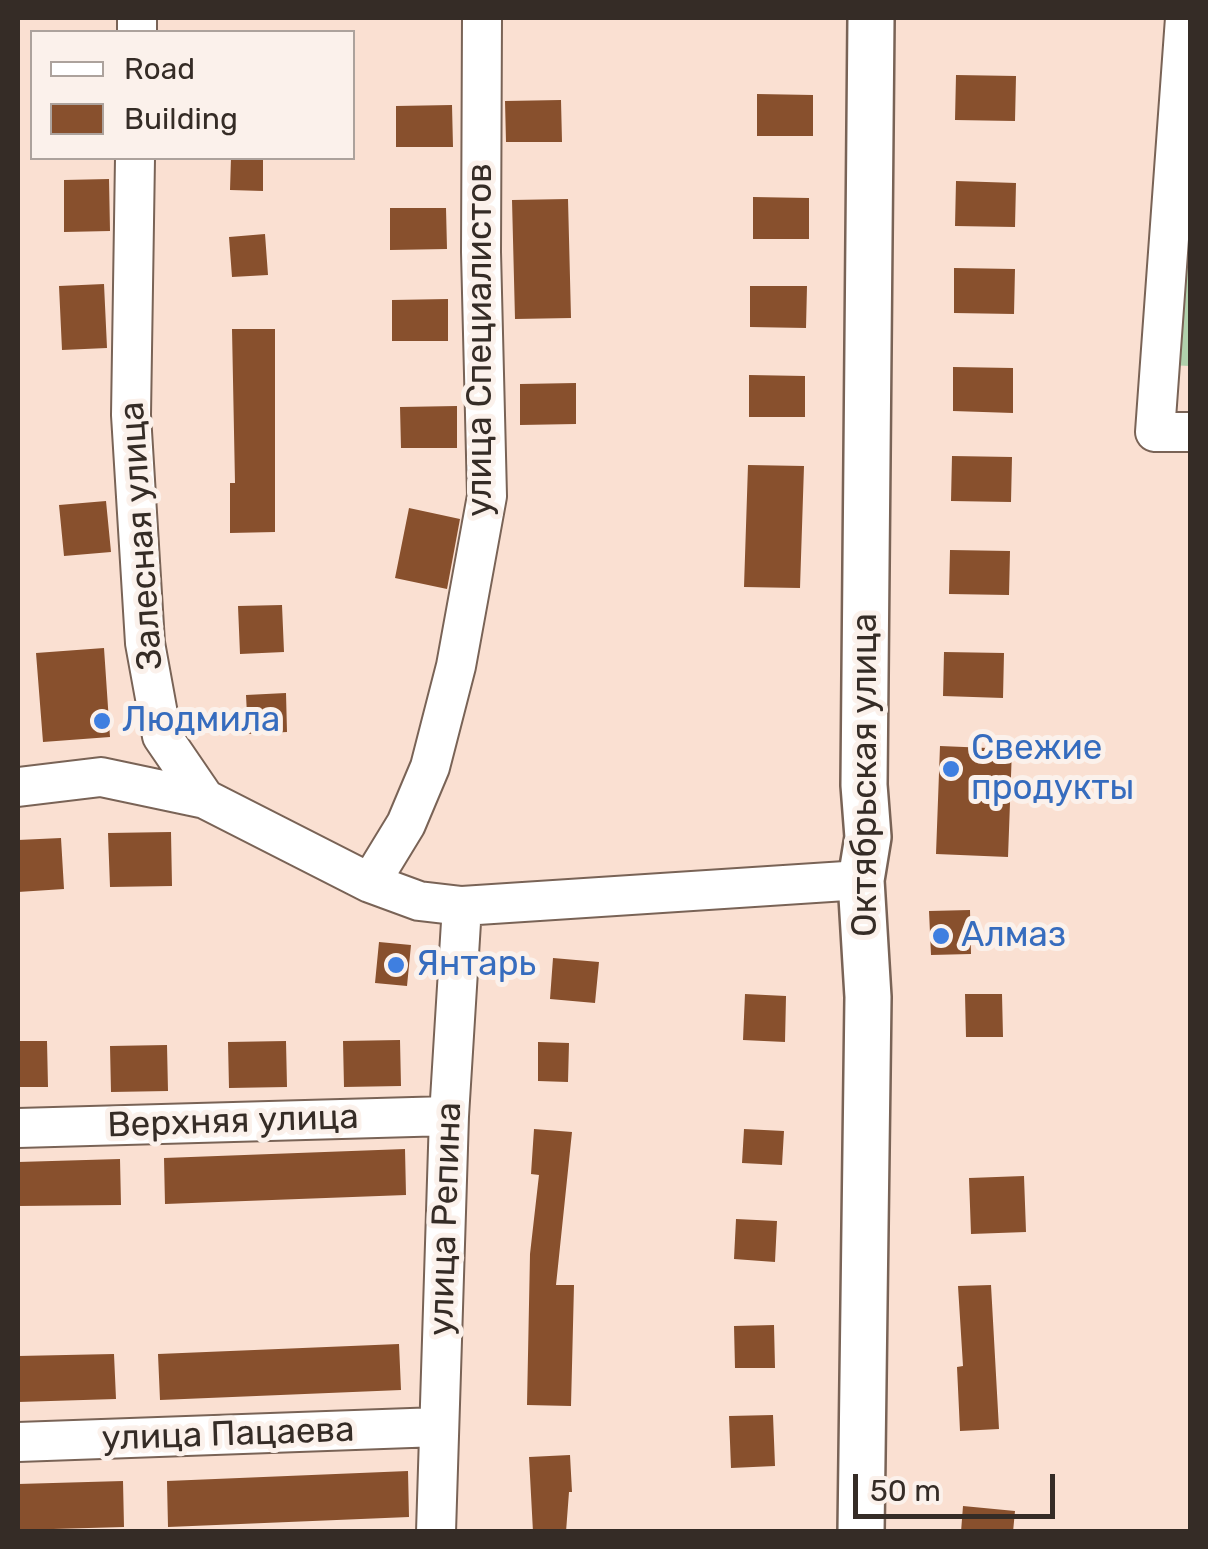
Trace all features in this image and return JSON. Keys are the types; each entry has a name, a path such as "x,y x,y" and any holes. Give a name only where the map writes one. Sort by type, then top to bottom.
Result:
{"main road":[{"name":"Октябрьская улица","path":"860,1532 868,997 862,880 868,837 864,766 871,18"}],"street":[{"name":"улица Специалистов","path":"370,882 406,824 430,767 456,666 487,496 482,18"},
{"path":"1185,18 1182,163 1155,432 1190,432"},
{"name":"Залесная улица","path":"135,160 130,415 145,643 162,736 205,799 370,882 419,901 462,906 862,880"},
{"path":"18,787 100,777 205,799"},
{"name":"улица Репина","path":"436,1532 449,1116 462,906"},
{"name":"Верхняя улица","path":"18,1128 449,1116"},
{"name":"улица Пацаева","path":"18,1442 439,1427"}],"green space":[{"path":"1190,188 1190,366 1168,365"}],"building":[{"path":"956,75 1016,76 1015,121 955,120"},
{"path":"757,94 813,95 813,136 757,136"},
{"path":"561,100 562,142 506,142 505,101"},
{"path":"452,105 453,147 396,147 396,106"},
{"path":"231,160 263,160 263,191 230,190"},
{"path":"109,179 110,231 64,232 64,180"},
{"path":"956,181 1016,183 1015,227 955,226"},
{"path":"753,197 809,198 809,239 753,239"},
{"path":"568,199 571,318 515,319 512,200"},
{"path":"390,208 446,208 447,249 390,250"},
{"path":"265,234 268,275 232,277 229,237"},
{"path":"954,268 1015,269 1014,314 954,313"},
{"path":"104,284 107,348 62,350 59,286"},
{"path":"750,286 807,286 806,328 750,327"},
{"path":"448,299 448,341 392,341 392,300"},
{"path":"232,329 275,329 275,532 230,533 230,483 235,483"},
{"path":"953,367 1013,368 1013,413 953,411"},
{"path":"749,375 805,376 805,417 749,417"},
{"path":"576,383 576,424 520,425 520,384"},
{"path":"457,406 457,448 401,448 400,407"},
{"path":"952,456 1012,457 1011,502 951,501"},
{"path":"748,465 804,466 800,588 744,587"},
{"path":"106,501 111,552 64,556 59,505"},
{"path":"409,508 460,519 447,589 395,578"},
{"path":"950,550 1010,551 1009,595 949,594"},
{"path":"282,605 284,652 240,654 238,606"},
{"path":"104,648 110,737 43,742 36,653"},
{"path":"944,652 1004,653 1003,698 943,696"},
{"path":"286,693 287,732 248,734 246,695"},
{"path":"940,746 1012,749 1008,857 936,854"},
{"path":"171,832 172,886 110,887 108,833"},
{"path":"61,838 64,889 18,892 18,840"},
{"path":"970,910 971,954 931,955 929,911"},
{"path":"379,942 411,945 407,986 375,983"},
{"path":"553,958 599,962 595,1003 550,999"},
{"path":"745,994 786,996 785,1042 743,1040"},
{"path":"965,994 1002,994 1003,1037 966,1037"},
{"path":"400,1040 401,1086 344,1087 343,1041"},
{"path":"18,1041 47,1041 48,1087 18,1087"},
{"path":"286,1041 287,1087 229,1088 228,1042"},
{"path":"538,1042 569,1043 568,1082 538,1081"},
{"path":"167,1045 168,1091 111,1092 110,1046"},
{"path":"534,1129 572,1132 556,1285 574,1285 571,1406 527,1405 530,1254 539,1175 531,1174"},
{"path":"744,1129 784,1131 782,1165 742,1163"},
{"path":"405,1149 406,1195 165,1204 164,1158"},
{"path":"120,1159 121,1205 18,1206 18,1162"},
{"path":"1024,1176 1026,1232 971,1234 969,1178"},
{"path":"736,1219 777,1221 775,1262 734,1259"},
{"path":"991,1285 999,1429 960,1431 957,1367 963,1366 958,1286"},
{"path":"774,1325 775,1368 735,1368 734,1326"},
{"path":"399,1344 401,1390 160,1400 158,1354"},
{"path":"114,1354 116,1399 18,1402 18,1356"},
{"path":"773,1415 775,1466 731,1468 729,1416"},
{"path":"570,1455 572,1492 566,1532 533,1532 529,1457"},
{"path":"408,1471 409,1517 168,1527 167,1481"},
{"path":"123,1481 124,1527 18,1530 18,1484"},
{"path":"963,1506 1015,1511 1013,1532 961,1532"}],"place":[{"name":"Людмила","path":"102,721"},
{"name":"Свежие продукты","path":"951,769"},
{"name":"Алмаз","path":"941,936"},
{"name":"Янтарь","path":"396,965"}]}
